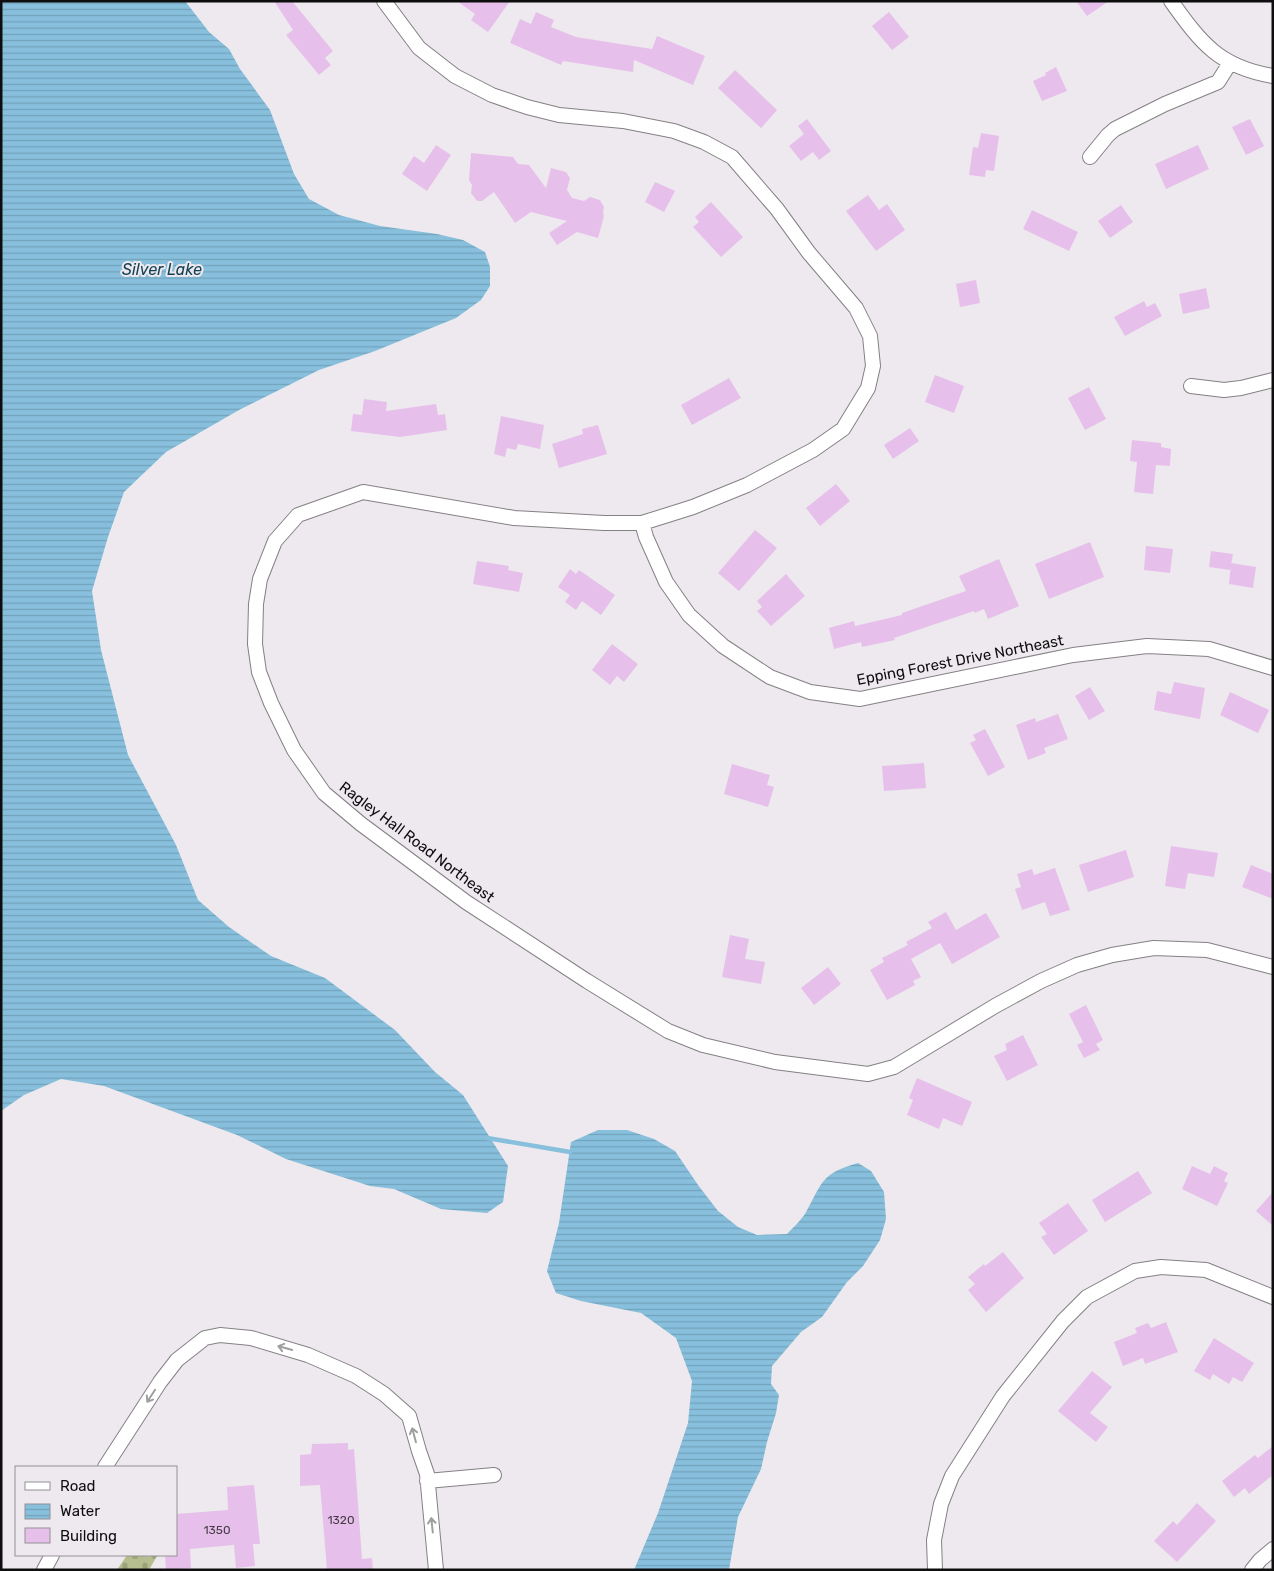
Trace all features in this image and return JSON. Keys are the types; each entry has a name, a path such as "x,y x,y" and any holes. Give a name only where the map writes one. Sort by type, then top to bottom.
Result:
{"street":[{"name":"Ragley Hall Road Northeast","path":"384,1 419,48 455,76 492,95 559,115 623,121 674,130 704,142 732,157 777,209 809,253 856,308 870,336 873,366 868,388 843,429 813,450 747,485 692,507 642,523 514,518 363,492 298,515 275,541 260,579 256,604 255,644 259,672 271,703 294,750 324,793 361,824 466,902 668,1031 703,1045 775,1062 868,1074 894,1067 995,1006 1041,981 1077,966 1112,955 1154,948 1206,950 1273,967"},
{"path":"1171,1 1204,44 1218,56 1252,73 1273,76"},
{"path":"1090,157 1104,139 1115,129 1165,104 1218,82 1230,63"},
{"path":"1191,386 1224,390 1242,388 1273,380"},
{"name":"Epping Forest Drive Northeast","path":"642,523 646,537 666,582 689,615 724,646 770,677 810,692 860,699 1073,655 1147,646 1209,649 1273,668"},
{"path":"935,1570 934,1540 942,1504 952,1476 1003,1396 1063,1321 1087,1297 1134,1271 1161,1267 1206,1270 1273,1297"},
{"path":"106,1466 160,1382 177,1360 205,1338 220,1335 251,1338 308,1355 356,1376 384,1394 409,1416 427,1474 436,1570"},
{"path":"427,1481 494,1476"},
{"path":"1252,1570 1273,1549"},
{"path":"44,1570 51,1556"}],"green space":[{"path":"126,1556 157,1556 149,1570 117,1570"}],"water":[{"name":"Silver Lake","path":"1,1 185,1 209,32 229,49 240,69 270,110 294,174 309,199 339,215 380,226 437,234 463,240 485,252 490,267 490,286 481,300 456,318 375,351 319,370 239,410 166,452 124,492 92,591 101,650 128,755 176,845 198,900 229,927 271,956 325,978 395,1030 435,1072 463,1095 508,1166 503,1202 487,1213 441,1209 394,1189 370,1186 286,1159 237,1135 104,1086 61,1079 24,1095 1,1111"},
{"path":"598,1130 627,1130 654,1139 675,1151 718,1211 738,1227 757,1235 787,1234 805,1214 824,1181 836,1171 846,1167 858,1163 871,1171 884,1192 886,1219 880,1240 863,1266 847,1282 822,1317 801,1332 772,1366 771,1384 779,1395 776,1413 761,1469 738,1517 729,1570 634,1570 658,1513 688,1423 692,1381 676,1338 641,1313 581,1301 556,1293 547,1271 559,1223 571,1142"}],"building":[{"path":"274,1 292,1 333,51 325,58 331,65 319,75 286,35 293,30"},
{"path":"457,1 510,1 488,32 471,20 475,14"},
{"path":"1076,1 1109,1 1087,16"},
{"path":"536,12 554,20 551,27 576,37 652,49 657,36 705,56 693,85 634,60 633,72 563,61 561,65 510,43 520,19 531,24"},
{"path":"889,12 909,37 892,50 872,26"},
{"path":"1056,67 1067,91 1042,101 1033,81 1046,75 1045,73"},
{"path":"735,70 777,110 761,128 718,88"},
{"path":"807,119 831,151 819,160 813,152 801,161 789,146 804,134 798,126"},
{"path":"1250,119 1264,146 1246,155 1232,127"},
{"path":"981,133 999,136 994,171 986,170 985,177 969,175 973,147 978,148"},
{"path":"436,145 451,155 427,191 402,174 414,156 424,163"},
{"path":"1198,145 1209,169 1166,189 1155,164"},
{"path":"471,153 513,157 518,164 529,165 546,188 551,168 566,172 570,178 567,190 572,198 584,201 590,197 600,200 604,207 604,216 598,238 577,232 557,245 549,233 567,221 531,212 515,223 494,192 482,201 477,201 471,193 472,185 469,180"},
{"path":"655,182 675,191 664,212 645,202"},
{"path":"868,195 879,210 887,204 905,230 876,251 846,211"},
{"path":"711,202 743,237 721,257 693,227 699,222 695,217"},
{"path":"1121,205 1133,222 1110,238 1098,221"},
{"path":"1032,210 1078,232 1069,251 1023,229"},
{"path":"976,280 980,303 960,307 956,284"},
{"path":"1206,288 1210,308 1183,314 1179,294"},
{"path":"1144,301 1147,307 1155,303 1162,316 1125,336 1114,317"},
{"path":"935,375 964,386 954,413 925,402"},
{"path":"729,378 741,398 692,425 681,405"},
{"path":"1089,387 1106,419 1085,430 1068,398"},
{"path":"364,399 387,402 386,411 436,404 438,415 445,414 447,430 400,437 351,431 353,414 362,415"},
{"path":"501,416 544,425 540,449 518,444 516,450 507,448 505,457 494,454"},
{"path":"598,425 607,454 559,468 552,444 583,434 582,429"},
{"path":"910,428 919,441 893,459 884,445"},
{"path":"1132,440 1161,443 1161,447 1171,449 1170,466 1156,465 1153,494 1134,492 1137,462 1130,461"},
{"path":"836,484 850,501 820,526 806,508"},
{"path":"755,530 777,548 739,591 718,573"},
{"path":"1090,542 1104,577 1049,599 1035,564"},
{"path":"1146,546 1173,549 1170,573 1144,570"},
{"path":"1211,551 1233,554 1230,570 1209,567"},
{"path":"999,559 1019,606 988,619 984,609 894,638 895,640 862,647 861,642 834,649 829,628 854,621 855,626 902,615 902,613 966,591 959,576"},
{"path":"477,561 509,566 508,570 523,573 519,592 473,584"},
{"path":"1231,563 1256,567 1253,588 1229,584"},
{"path":"570,569 576,574 579,570 615,595 601,615 582,601 576,610 565,602 570,595 558,587"},
{"path":"786,574 805,596 771,626 757,611 762,607 757,601"},
{"path":"612,644 638,664 624,682 617,676 610,685 592,670"},
{"path":"1174,682 1205,688 1200,719 1154,710 1157,691 1171,694"},
{"path":"1090,687 1105,711 1089,720 1075,696"},
{"path":"1230,692 1269,710 1258,733 1220,715"},
{"path":"1058,714 1068,739 1044,748 1046,753 1028,760 1016,725 1035,718 1036,722"},
{"path":"985,729 1005,767 988,776 970,743 976,740 973,735"},
{"path":"924,763 926,788 884,791 882,766"},
{"path":"732,764 770,775 767,785 774,787 768,807 724,794"},
{"path":"1171,846 1218,853 1214,877 1188,873 1185,889 1165,886"},
{"path":"1126,850 1134,877 1088,892 1079,865"},
{"path":"1251,865 1273,874 1273,899 1242,887"},
{"path":"1055,868 1070,910 1050,916 1045,902 1022,910 1015,889 1021,887 1017,874 1032,869 1034,875"},
{"path":"946,912 956,930 986,913 1000,937 952,964 940,943 911,959 921,977 913,981 915,985 887,1000 870,970 884,962 882,958 908,945 906,942 932,928 928,922"},
{"path":"730,935 749,939 745,959 765,962 761,984 722,977"},
{"path":"828,967 841,984 814,1005 801,988"},
{"path":"1086,1005 1103,1040 1096,1044 1100,1050 1084,1058 1077,1045 1083,1042 1069,1014"},
{"path":"1023,1035 1038,1065 1007,1081 994,1056 1007,1050 1005,1044"},
{"path":"917,1078 972,1102 962,1126 943,1118 939,1129 907,1115 913,1100 909,1098"},
{"path":"1192,1166 1210,1174 1214,1166 1228,1173 1224,1181 1228,1183 1217,1206 1182,1189"},
{"path":"1138,1171 1152,1193 1105,1222 1092,1200"},
{"path":"1273,1192 1273,1226 1256,1211"},
{"path":"1068,1203 1088,1231 1054,1255 1041,1237 1047,1234 1039,1223"},
{"path":"1003,1252 1024,1278 986,1312 968,1290 975,1284 968,1277"},
{"path":"1166,1322 1178,1352 1145,1364 1143,1358 1123,1366 1114,1342 1137,1333 1135,1328 1148,1323 1151,1328"},
{"path":"1214,1338 1254,1363 1242,1382 1233,1377 1229,1384 1213,1374 1210,1380 1194,1371"},
{"path":"1092,1371 1112,1387 1090,1413 1108,1427 1096,1442 1058,1411"},
{"path":"348,1443 348,1450 354,1449 362,1559 372,1558 373,1570 327,1570 320,1485 300,1486 300,1455 311,1454 312,1444"},
{"path":"1273,1446 1273,1475 1249,1494 1245,1488 1234,1497 1222,1481 1255,1455 1258,1458"},
{"path":"254,1485 260,1544 253,1544 255,1566 236,1568 234,1545 190,1549 191,1568 166,1570 165,1556 178,1556 178,1514 228,1510 227,1487"},
{"path":"1197,1503 1216,1521 1177,1562 1154,1541 1173,1521 1177,1525"}],"waterway":[{"path":"487,1138 570,1152"}]}
